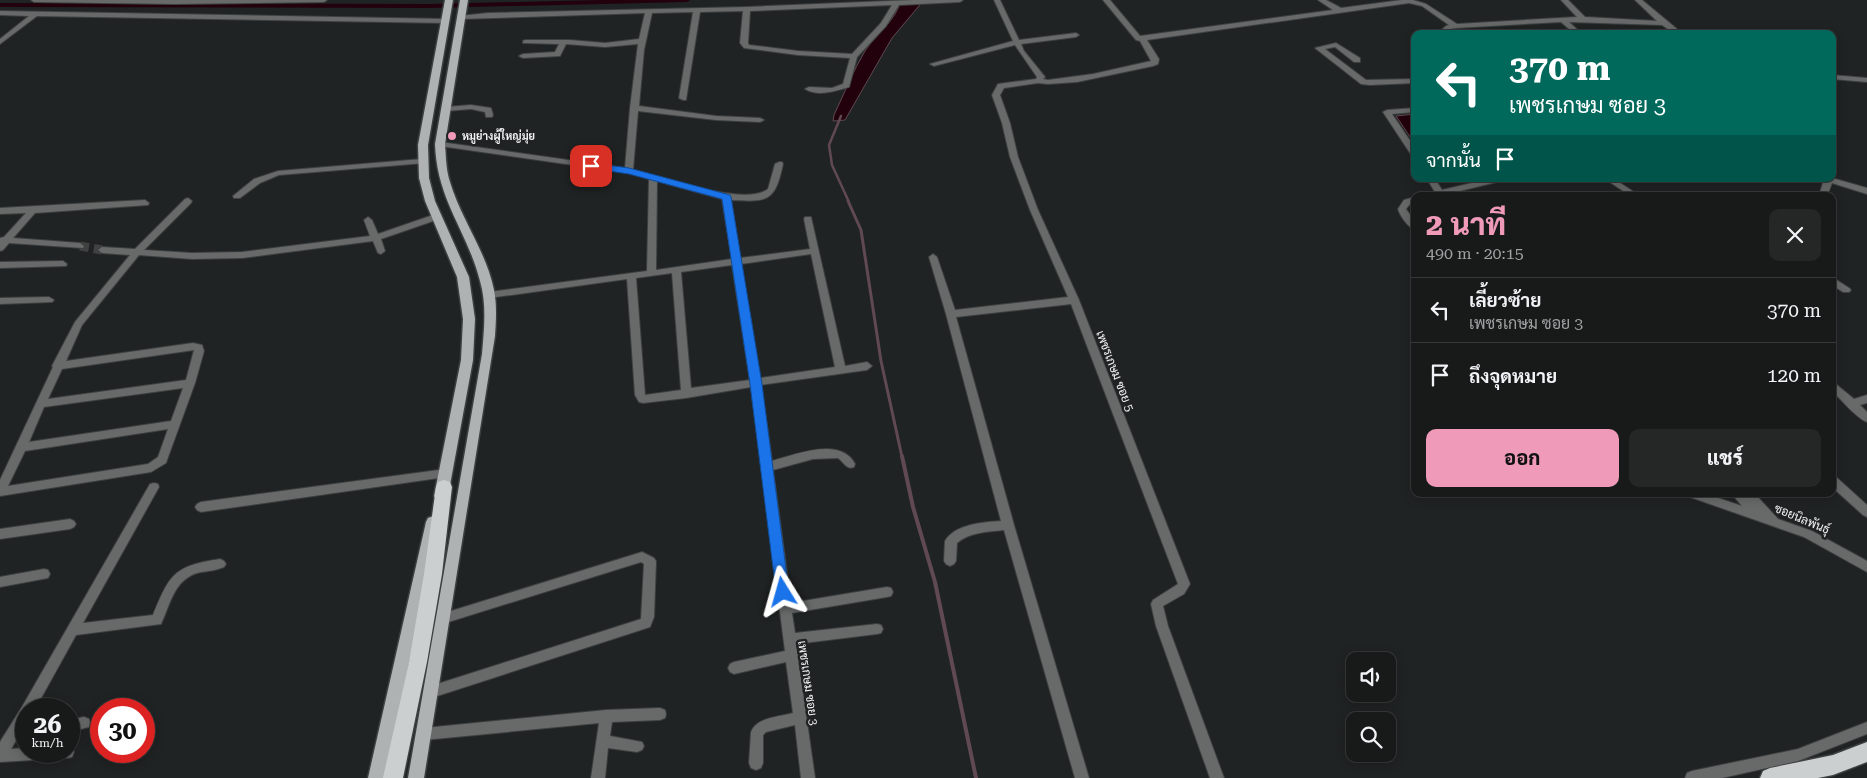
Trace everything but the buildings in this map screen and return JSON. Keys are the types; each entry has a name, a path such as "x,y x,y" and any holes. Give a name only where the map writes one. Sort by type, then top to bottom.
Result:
{"highway":[{"path":"393,778 418,662 433,574 445,480"},
{"path":"1770,778 1792,775 1833,765 1867,752"}],"main road":[{"path":"376,778 426,551 445,480 467,360 469,319 463,277 436,216 424,178 422,162 423,144 449,0"},
{"path":"416,778 488,354 489,295 476,254 446,193 441,174 440,144 464,0"}],"street":[{"path":"34,0 174,2 324,0"},
{"path":"461,16 747,9 960,0"},
{"path":"996,0 1021,51 1039,72 1041,77 1038,81 1074,78 1155,62 1142,38"},
{"path":"1106,0 1138,39 1409,1 1417,2 1456,26"},
{"path":"1321,0 1339,10"},
{"path":"1564,0 1583,19"},
{"path":"1638,0 1674,30"},
{"path":"808,89 833,90 846,85 854,56 886,21 896,3"},
{"path":"747,9 746,47 798,53 854,56"},
{"path":"683,98 697,10"},
{"path":"629,171 642,41 649,11"},
{"path":"0,13 34,15 446,18"},
{"path":"0,42 34,15"},
{"path":"1445,30 1448,27 1456,26 1583,19 1664,23"},
{"path":"1564,21 1574,30"},
{"path":"934,64 1017,42 1076,35"},
{"path":"525,42 606,45 642,41"},
{"path":"523,56 556,54 564,42"},
{"path":"1357,60 1336,45 1319,48 1364,82 1411,81"},
{"path":"1836,77 1867,80"},
{"name":"เพชรเกษม ซอย 5","path":"1038,81 1006,84 998,88 996,95 1006,124 1014,157 1034,210 1074,300 1184,584 1180,590 1160,600 1157,604 1162,626 1217,778"},
{"path":"446,109 475,107 488,110 489,115"},
{"path":"634,108 716,118 760,120"},
{"path":"1411,110 1387,112 1411,148"},
{"path":"440,144 629,171 726,197 752,197 766,194 772,190 779,164"},
{"path":"237,196 257,181 278,173 422,162"},
{"path":"651,273 653,177"},
{"path":"1836,181 1867,191"},
{"path":"1448,192 1486,182"},
{"path":"1614,182 1630,192"},
{"name":"เพชรเกษม ซอย 3","path":"726,197 756,384 808,778"},
{"path":"0,492 58,366 84,315 137,252 188,201"},
{"path":"1411,201 1402,209 1411,222"},
{"path":"0,211 145,202"},
{"path":"0,248 4,240 34,210"},
{"path":"102,250 192,256 242,255 376,238 436,216"},
{"path":"808,219 841,370"},
{"path":"368,220 381,251"},
{"path":"4,240 80,246"},
{"path":"489,295 815,251"},
{"path":"933,257 951,314 1008,525 1082,778"},
{"path":"0,265 63,264"},
{"path":"676,270 686,394"},
{"path":"631,276 641,398 647,400 867,366"},
{"path":"1836,283 1846,290"},
{"path":"0,301 49,300"},
{"path":"951,314 1074,300"},
{"path":"0,492 151,468 162,460 200,351 198,347 58,366"},
{"path":"40,404 190,383"},
{"path":"1836,390 1867,418"},
{"path":"1851,404 1867,399"},
{"path":"21,447 175,424"},
{"path":"766,467 827,453 839,454 845,457 850,464"},
{"path":"201,507 445,480"},
{"path":"1836,484 1867,512"},
{"path":"34,698 154,488"},
{"name":"ซอยนิลพันธุ์","path":"1703,497 1808,534 1867,567"},
{"path":"1740,497 1758,516"},
{"path":"1751,497 1776,522"},
{"path":"0,534 70,524"},
{"path":"950,561 951,541 959,534 974,529 1008,525"},
{"path":"431,692 646,623 648,617 650,562 642,557 442,619"},
{"path":"74,630 157,620 178,575 196,568 220,564"},
{"path":"0,582 44,574"},
{"path":"785,609 888,592"},
{"path":"789,639 877,629"},
{"path":"734,668 791,655"},
{"path":"424,734 606,716 660,714"},
{"path":"598,778 606,716"},
{"path":"756,763 757,732 762,727 800,718"},
{"path":"80,724 84,723"},
{"path":"1692,778 1798,755 1867,728"},
{"path":"0,755 15,738"},
{"path":"602,741 637,746"},
{"path":"0,755 15,754"}],"shaded area":[{"path":"901,0 924,0 892,38 845,120 833,121 834,115 865,51 895,14"},
{"path":"1411,114 1411,138 1396,116"}],"waterway":[{"path":"0,5 429,6 687,0"},
{"path":"841,116 829,145 832,165 849,202"},
{"path":"848,201 861,230 881,361 902,457"},
{"path":"902,456 913,507 935,582 976,778"}],"tunnel":[{"path":"80,246 102,250"}],"place":[{"name":"หมูย่างผู้ใหญ่มุ่ย","path":"452,136"}],"route":[{"path":"591,166 629,171 726,197 756,384 783,592"}]}
